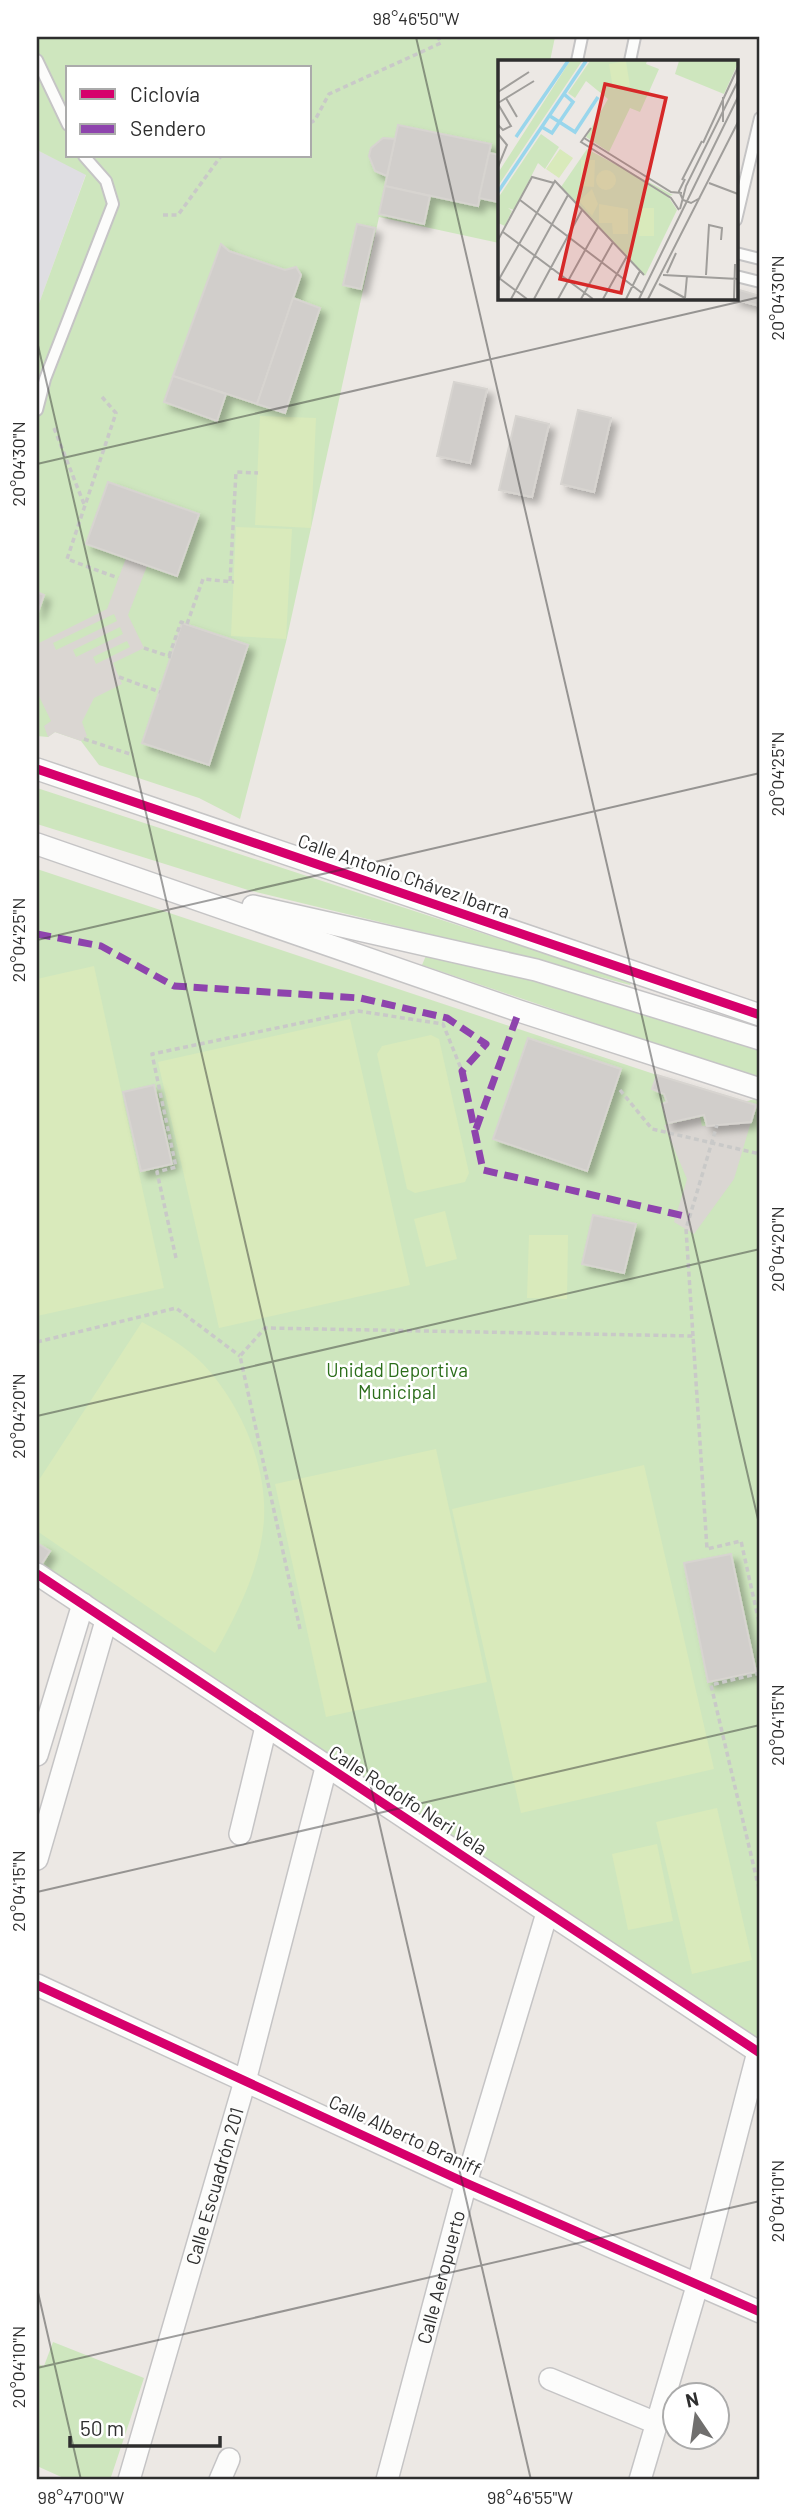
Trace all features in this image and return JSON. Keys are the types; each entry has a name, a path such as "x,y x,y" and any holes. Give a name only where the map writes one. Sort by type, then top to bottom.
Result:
{"street":[{"name":"Calle Antonio Chávez Ibarra","path":"37,769 760,1015"},
{"path":"37,844 519,1011 760,1088"},
{"path":"155,884 536,970 681,1012 760,1039"},
{"name":"Calle Rodolfo Neri Vela","path":"37,1574 326,1768 759,2052"},
{"path":"37,1755 82,1604"},
{"path":"37,1859 106,1621"},
{"path":"240,1834 266,1727"},
{"name":"Calle Escuadrón 201","path":"129,2480 245,2081 326,1768"},
{"name":"Calle Aeropuerto","path":"387,2480 466,2183 547,1913"},
{"name":"Calle Alberto Braniff","path":"37,1985 466,2183 760,2312"},
{"path":"640,2480 698,2283 759,2052"},
{"path":"550,2379 656,2423"},
{"path":"220,2480 229,2459"}],"lane":[{"path":"577,60 582,37"},
{"path":"630,60 635,37"},
{"path":"37,60 66,121"},
{"path":"738,212 760,118"},
{"path":"37,410 46,379 113,204 106,181 86,158"},
{"path":"738,254 760,259"},
{"path":"738,276 760,282"}],"path":[{"path":"312,122 329,94 441,43 438,37"},
{"path":"163,215 178,215 220,158"},
{"path":"102,397 116,413 66,559 118,578"},
{"path":"54,428 84,506"},
{"path":"144,648 170,656 181,622 187,624 203,579 232,581 236,472 258,473"},
{"path":"119,677 160,692"},
{"path":"84,738 133,755"},
{"path":"176,1258 156,1172 176,1167 152,1055 358,1011 443,1024 462,1071"},
{"path":"620,1090 652,1129 760,1154"},
{"path":"717,1125 686,1229 707,1549 741,1541 760,1627"},
{"path":"37,1342 176,1308 240,1356 300,1629"},
{"path":"240,1356 265,1328 693,1336"},
{"path":"760,1673 711,1685 760,1893"}],"shaded area":[{"path":"37,150 86,174 37,309"},
{"path":"126,558 147,566 128,615 144,648 113,663 122,684 94,698 82,722 87,736 81,741 55,732 48,737 44,726 51,721 37,692 37,644 107,609","holes":["114,614 117,621 56,650 53,643","120,627 123,634 76,657 73,650","127,641 130,647 96,664 93,657"]},
{"path":"700,1117 702,1126 751,1122 734,1179 694,1234 674,1222 687,1179 664,1125"}],"green space":[{"path":"37,37 555,37 550,60 498,60 498,243 379,217 286,642 240,819 199,798 99,765 81,741 55,732 48,737 37,736 37,309 86,175 37,150"},
{"path":"260,416 316,418 311,528 255,525"},
{"path":"236,527 292,529 286,639 231,636"},
{"path":"37,788 632,982 630,985 248,890 37,824"},
{"name":"Unidad Deportiva Municipal","path":"37,869 657,1075 745,1102 760,1097 760,2056 37,1573"},
{"path":"428,951 626,1005 760,1051 760,1079 422,965"},
{"path":"94,966 164,1288 37,1316 37,979"},
{"path":"350,1019 410,1285 219,1328 158,1062"},
{"path":"431,1035 439,1039 469,1173 465,1182 415,1193 407,1189 377,1054 382,1046"},
{"path":"445,1211 457,1259 426,1267 414,1219"},
{"path":"529,1235 568,1235 567,1299 527,1298"},
{"path":"142,1322 189,1352 216,1380 239,1416 261,1477 264,1519 258,1554 240,1605 215,1653 37,1531 37,1483"},
{"path":"436,1449 487,1682 326,1717 275,1484"},
{"path":"644,1465 714,1769 521,1813 452,1509"},
{"path":"717,1808 752,1960 692,1974 656,1822"},
{"path":"657,1844 673,1921 628,1930 612,1854"},
{"path":"53,2342 144,2378 110,2480 68,2480 37,2466 37,2364 44,2366"}],"building":[{"path":"398,125 491,144 478,206 385,186"},
{"path":"383,138 395,139 387,176 375,171 369,156 371,148"},
{"path":"489,153 498,155 498,202 479,198"},
{"path":"385,186 430,196 424,224 379,214"},
{"path":"357,224 375,228 361,289 343,285"},
{"path":"221,244 229,251 285,270 296,267 301,275 257,404 173,376"},
{"path":"738,290 760,296 760,306 734,299 738,299"},
{"path":"293,298 320,308 285,413 257,404"},
{"path":"173,376 226,394 217,421 164,402"},
{"path":"454,382 487,389 470,463 437,456"},
{"path":"578,410 611,418 594,492 561,484"},
{"path":"516,416 549,424 532,497 499,490"},
{"path":"108,482 199,514 177,576 86,544"},
{"path":"37,592 44,595 37,615"},
{"path":"182,623 248,645 209,765 142,743"},
{"path":"528,1038 621,1069 587,1171 493,1139"},
{"path":"657,1075 756,1105 751,1122 707,1126 704,1115 668,1123 662,1104 667,1102 664,1094 652,1089"},
{"path":"154,1085 172,1164 141,1171 123,1092"},
{"path":"593,1215 636,1224 624,1273 582,1264"},
{"path":"37,1543 50,1551 38,1570 37,1569"},
{"path":"731,1554 756,1672 708,1682 684,1563"}],"marked path":[{"path":"37,934 101,946 174,986 360,998 447,1018 486,1044 462,1071 483,1170 689,1217"},
{"path":"476,1129 519,1011"}],"cycle path":[{"path":"37,769 760,1015"},
{"path":"37,1574 760,2053"},
{"path":"37,1985 466,2183 760,2312"}]}
